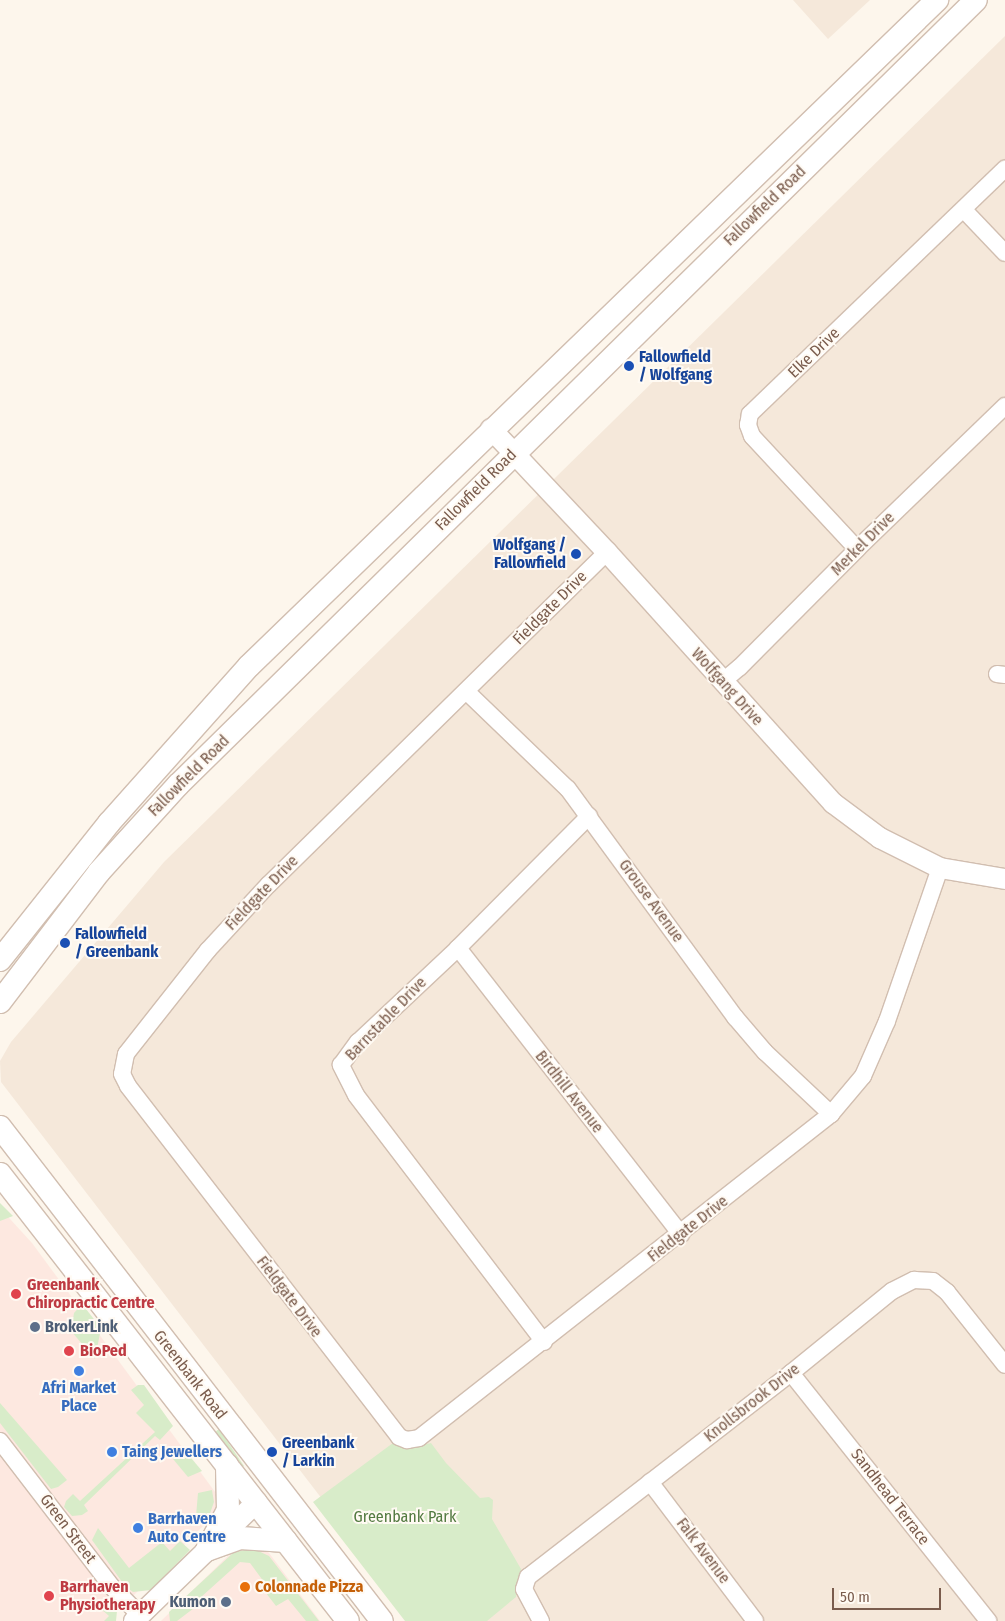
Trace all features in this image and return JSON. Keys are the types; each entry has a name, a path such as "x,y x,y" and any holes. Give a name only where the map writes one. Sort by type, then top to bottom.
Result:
{"main road":[{"name":"Fallowfield Road","path":"0,960 109,823 221,696 491,429 937,0"},
{"name":"Fallowfield Road","path":"0,1002 99,872 149,816 513,453 976,0"},
{"name":"Greenbank Road","path":"0,1127 382,1621"},
{"name":"Greenbank Road","path":"0,1174 348,1621"},
{"path":"207,1550 228,1510 227,1465"},
{"path":"256,1502 275,1484"},
{"path":"207,1550 240,1538 286,1541"}],"street":[{"name":"Elke Drive","path":"857,549 752,436 748,425 750,414 1005,169"},
{"path":"964,210 1005,253"},
{"name":"Merkel Drive","path":"722,682 740,668 857,549 1005,406"},
{"name":"Wolfgang Drive","path":"491,429 607,552 722,682 833,803 880,838 940,868 1005,879"},
{"name":"Fieldgate Drive","path":"607,552 268,885 208,950 126,1054 122,1074 134,1094 399,1438 407,1440 419,1438 544,1342 831,1114 863,1076 871,1058 887,1021 940,868"},
{"name":"Grouse Avenue","path":"466,691 568,789 735,1017 765,1052 831,1114"},
{"name":"Barnstable Drive","path":"544,1342 356,1095 341,1064 358,1042 458,948 589,816"},
{"name":"Birdhill Avenue","path":"458,948 681,1234"},
{"name":"Knollsbrook Drive","path":"541,1621 524,1589 528,1577 792,1373 892,1291 914,1280 933,1281 947,1292 1005,1365"},
{"name":"Sandhead Terrace","path":"792,1373 988,1621"},
{"name":"Green Street","path":"0,1441 137,1618"},
{"name":"Falk Avenue","path":"650,1482 755,1621"},
{"path":"137,1618 256,1502"}],"shaded area":[{"path":"793,0 870,0 828,39"},
{"path":"1005,36 1005,1621 416,1621 1,1082 0,1061 11,1042 164,862"},
{"path":"0,1208 32,1243 218,1496 215,1514 108,1621 0,1621"},
{"path":"235,1549 266,1549 320,1621 161,1621"}],"green space":[{"path":"0,1203 13,1216 0,1221"},
{"path":"82,1304 101,1328 95,1359 71,1331 74,1313"},
{"path":"138,1385 144,1385 173,1426 160,1440 155,1436 84,1505 88,1511 82,1515 72,1516 64,1507 66,1501 73,1494 80,1501 155,1432 136,1413 144,1405 131,1390"},
{"path":"0,1403 67,1480 58,1487 51,1489 0,1423"},
{"path":"219,1429 244,1466 237,1471 210,1436"},
{"name":"Greenbank Park","path":"393,1443 410,1448 431,1443 446,1463 480,1498 489,1497 493,1500 492,1519 521,1569 516,1597 487,1621 405,1621 313,1502"},
{"path":"182,1447 202,1471 188,1477 173,1459"},
{"path":"212,1490 214,1502 206,1525 196,1516 198,1493"},
{"path":"98,1528 129,1568 162,1542 170,1551 180,1541 190,1550 151,1590 133,1592 125,1586 92,1540"},
{"path":"252,1548 269,1556 319,1621 306,1621 288,1599 276,1606 266,1593 270,1590 250,1563 240,1562 200,1598 202,1602 177,1621 170,1621 169,1612 233,1553"},
{"path":"109,1606 117,1611 116,1621 104,1621 109,1616 101,1609"}],"place":[{"name":"Fallowfield / Wolfgang","path":"629,366"},
{"name":"Wolfgang / Fallowfield","path":"576,554"},
{"name":"Fallowfield / Greenbank","path":"65,943"},
{"name":"Greenbank Chiropractic Centre","path":"16,1294"},
{"name":"BrokerLink","path":"35,1327"},
{"name":"BioPed","path":"69,1351"},
{"name":"Afri Market Place","path":"79,1371"},
{"name":"Taing Jewellers","path":"112,1452"},
{"name":"Greenbank / Larkin","path":"272,1452"},
{"name":"Barrhaven Auto Centre","path":"138,1528"},
{"name":"Colonnade Pizza","path":"245,1587"},
{"name":"Barrhaven Physiotherapy","path":"49,1596"},
{"name":"Kumon","path":"226,1602"}]}
